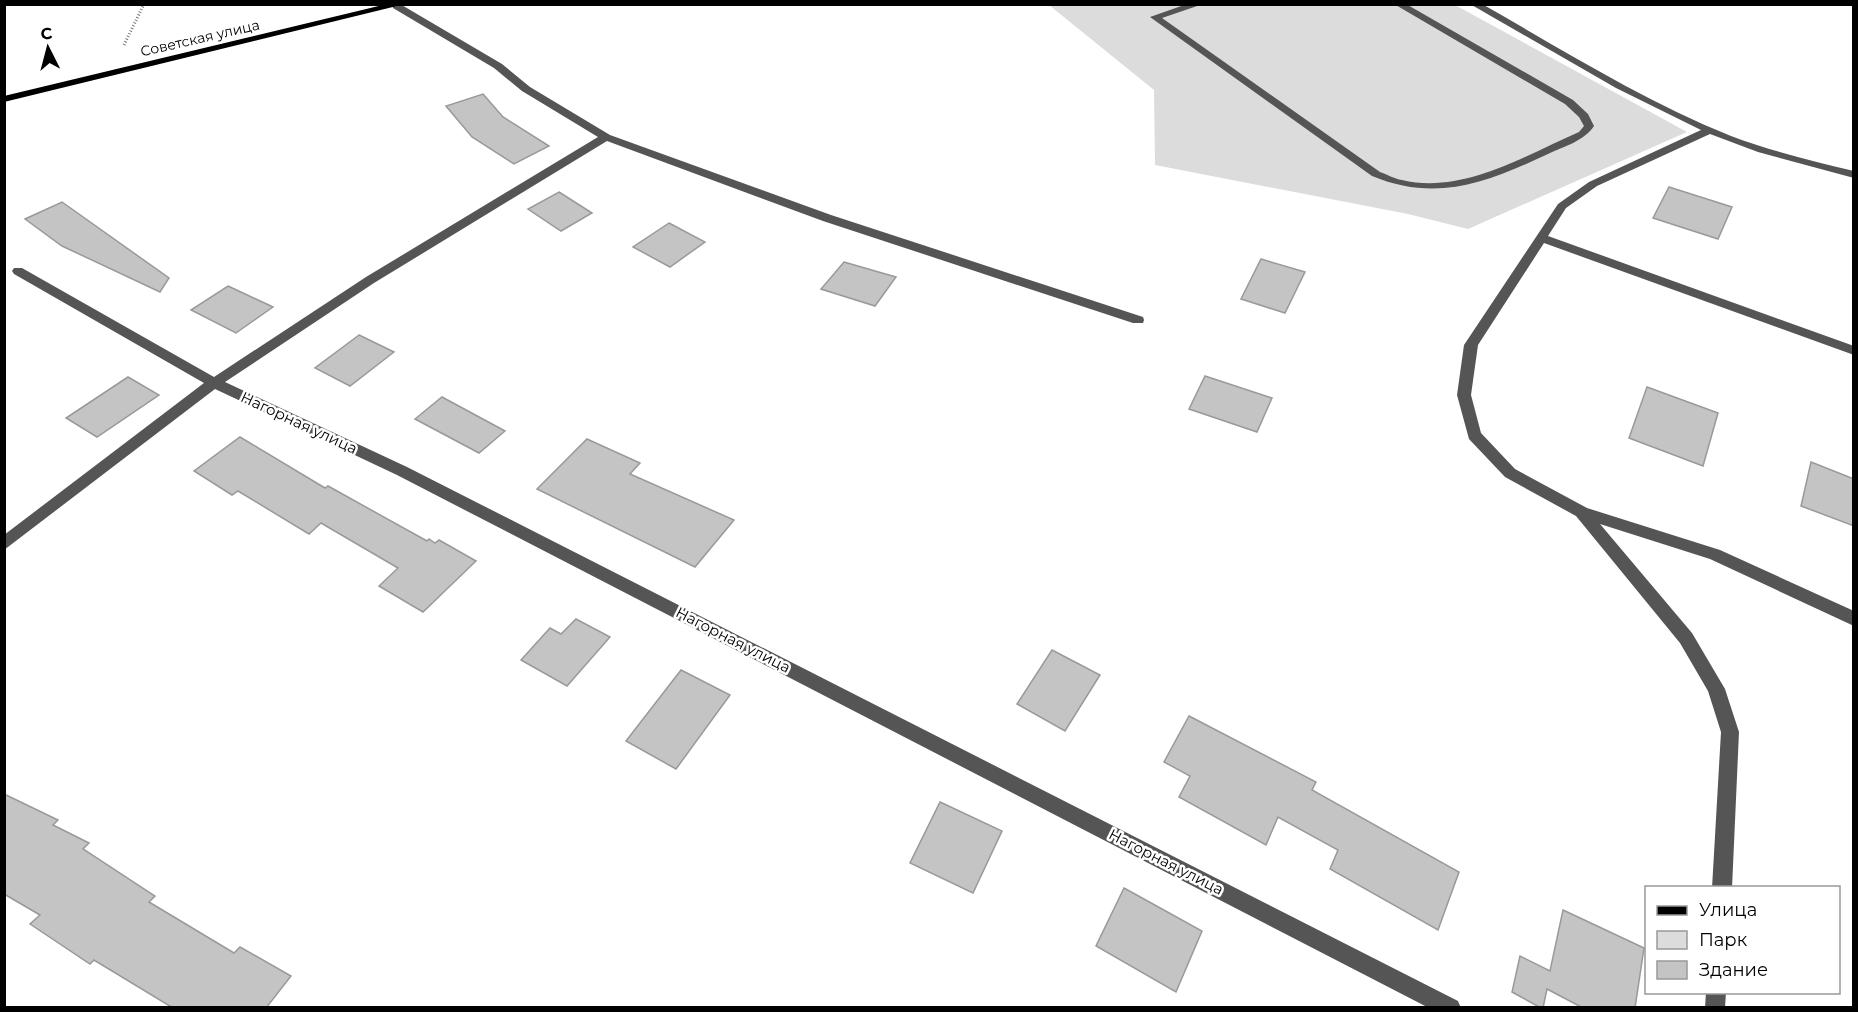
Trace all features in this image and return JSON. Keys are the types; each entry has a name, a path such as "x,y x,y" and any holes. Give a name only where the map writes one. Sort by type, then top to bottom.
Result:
{"main road":[{"name":"Советская улица","path":"4,99 398,5"}],"street":[{"path":"1199,4 1155,16 1376,174 1400,184 1447,186 1480,178 1583,134 1589,126 1584,116 1569,102 1398,4"},
{"path":"1474,4 1616,84 1710,130 1755,148 1854,175"},
{"path":"398,5 498,66 526,89 606,137 827,218 1138,320"},
{"path":"1710,130 1593,184 1562,206 1471,345 1464,395 1474,435 1510,472 1582,512 1715,554 1854,619"},
{"path":"4,544 214,383 370,280 606,137"},
{"path":"1541,238 1854,351"},
{"name":"Нагорная улица","path":"18,271 214,383 402,471 1451,1008"},
{"path":"1582,512 1686,638 1716,689 1730,732 1722,886"}],"path":[{"path":"121,53 144,4"}],"green space":[{"path":"1049,5 1455,5 1687,132 1468,229 1408,214 1155,165 1154,90"}],"building":[{"path":"483,94 503,117 549,146 514,164 472,137 446,106"},
{"path":"1669,187 1732,207 1718,239 1653,218"},
{"path":"559,192 592,213 561,231 528,209"},
{"path":"62,202 169,278 160,292 62,246 25,219"},
{"path":"669,223 705,242 670,267 633,247"},
{"path":"1261,259 1305,272 1285,313 1241,299"},
{"path":"844,262 896,277 875,306 821,289"},
{"path":"228,286 273,307 236,333 191,310"},
{"path":"359,335 394,352 350,386 315,368"},
{"path":"1205,376 1272,398 1257,432 1189,409"},
{"path":"128,377 159,395 97,437 66,418"},
{"path":"1647,387 1718,413 1703,466 1629,438"},
{"path":"442,397 505,431 479,453 415,419"},
{"path":"240,437 325,488 328,486 427,541 429,539 435,543 439,540 476,561 423,612 379,586 398,568 321,523 309,534 238,491 232,495 194,471"},
{"path":"587,439 640,463 630,474 734,520 695,567 537,489"},
{"path":"1811,462 1854,479 1854,526 1801,506"},
{"path":"576,619 610,637 567,686 521,660 550,628 561,634"},
{"path":"1052,650 1100,675 1065,731 1017,704"},
{"path":"681,670 730,695 676,769 626,741"},
{"path":"1189,716 1316,782 1312,790 1459,872 1438,930 1330,869 1338,850 1278,817 1266,845 1179,797 1190,776 1164,762"},
{"path":"4,794 58,820 53,825 89,843 83,849 155,896 149,902 234,953 240,947 291,976 266,1008 173,1008 94,960 90,964 30,924 40,915 4,894"},
{"path":"940,802 1002,831 973,893 910,863"},
{"path":"1124,888 1202,931 1176,992 1096,946"},
{"path":"1563,910 1644,948 1635,1008 1583,1008 1547,989 1543,1008 1541,1008 1512,992 1520,956 1550,971"}]}
